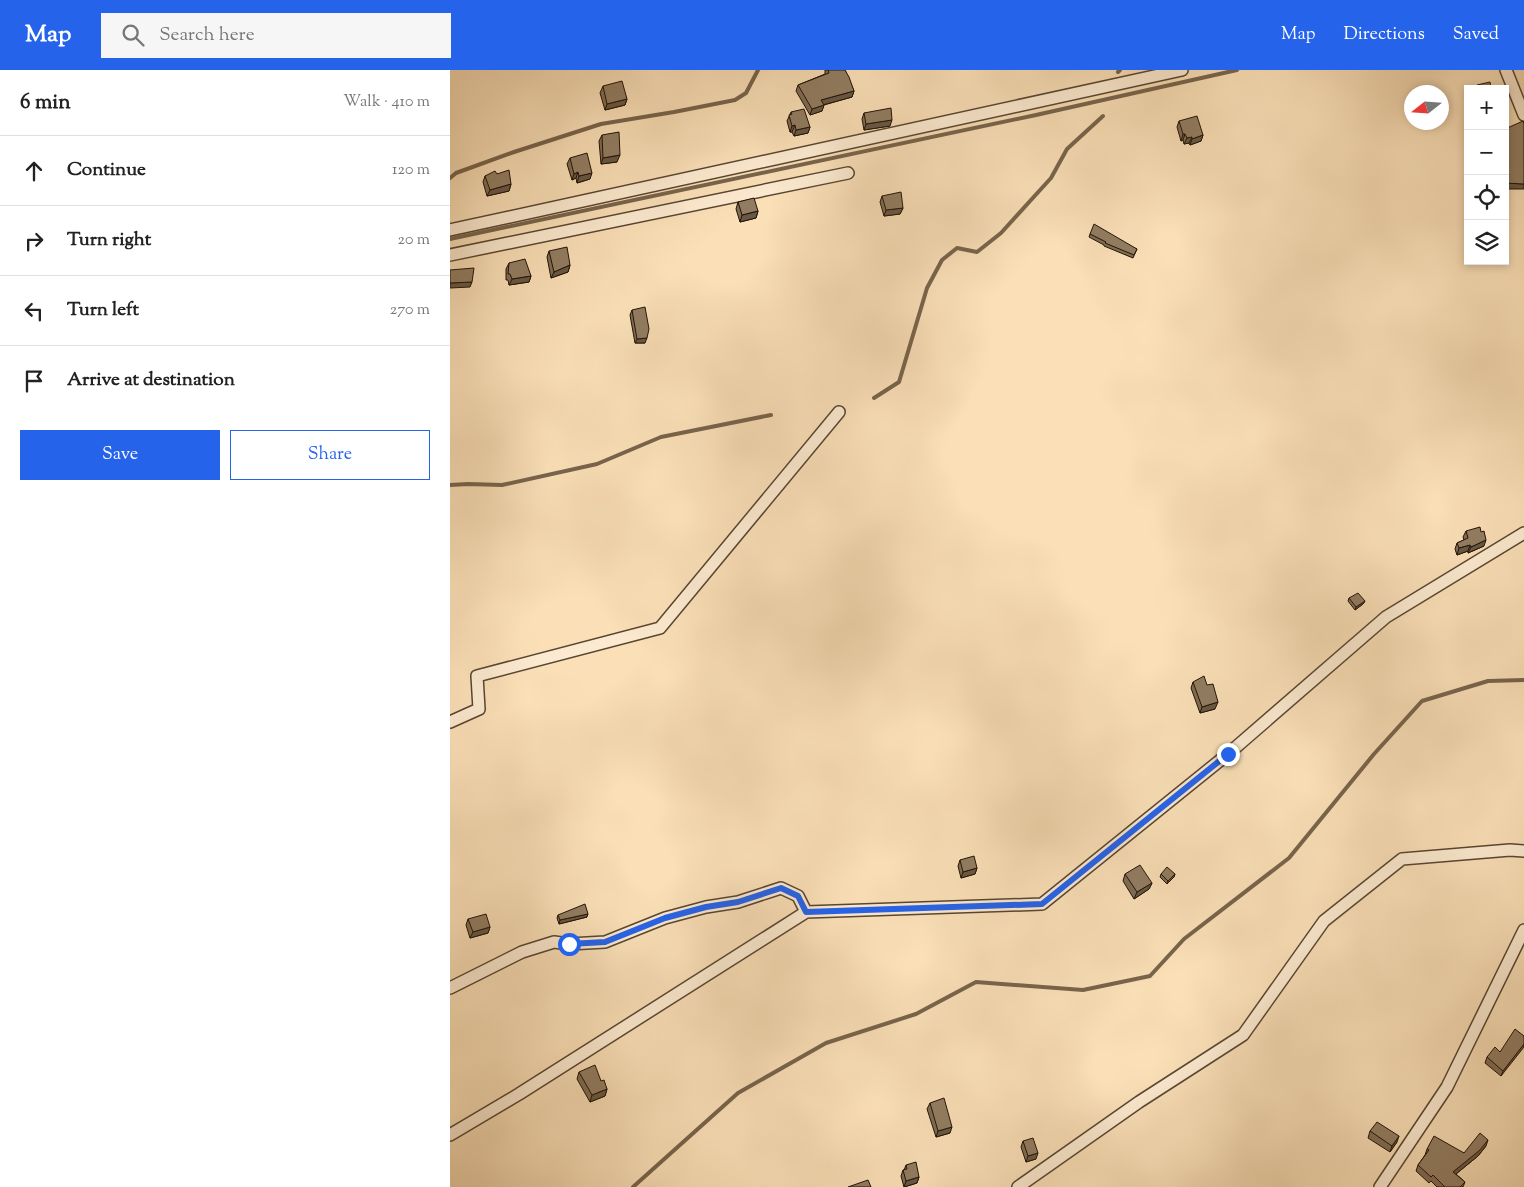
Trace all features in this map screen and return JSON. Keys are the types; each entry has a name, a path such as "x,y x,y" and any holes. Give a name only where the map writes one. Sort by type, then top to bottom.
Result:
{"street":[{"path":"450,230 1182,70"},
{"path":"1506,70 1524,114"},
{"path":"450,255 848,172"},
{"path":"450,722 480,709 477,676 660,628 839,412"},
{"path":"450,1135 519,1094 806,912 1042,904 1228,754 1386,617 1524,533"},
{"path":"1018,1187 1139,1102 1243,1035 1324,921 1402,859 1510,850 1524,851"},
{"path":"450,988 522,952 554,942 569,944 605,942 665,918 706,907 738,902 781,888 798,896 806,912"},
{"path":"1380,1187 1447,1088 1524,930"}],"building":[{"path":"828,70 845,70 854,91 821,100 824,105 812,109 798,85 829,73"},
{"path":"622,81 627,99 607,104 603,86"},
{"path":"1490,82 1490,85 1477,85"},
{"path":"891,108 892,120 866,124 864,113"},
{"path":"804,109 810,127 796,130 795,125 792,126 789,115 792,114 791,112"},
{"path":"1197,116 1203,135 1192,139 1192,137 1187,138 1183,134 1179,121"},
{"path":"1523,121 1524,124 1524,184 1509,183 1509,127"},
{"path":"619,132 620,155 603,158 602,135"},
{"path":"587,153 592,173 579,176 578,172 574,174 570,158"},
{"path":"509,170 511,184 490,190 485,176 495,171 497,174"},
{"path":"901,192 903,208 886,210 882,196"},
{"path":"754,198 758,211 742,215 738,202"},
{"path":"1094,224 1137,249 1134,255 1105,243 1090,234"},
{"path":"567,247 570,265 554,272 549,251"},
{"path":"525,259 531,276 512,279 510,274 508,274 509,263"},
{"path":"474,268 472,282 450,283 450,270"},
{"path":"645,307 649,329 647,338 637,339 632,310"},
{"path":"1480,527 1481,532 1484,531 1486,540 1471,547 1470,545 1459,548 1457,543 1468,538 1466,531"},
{"path":"1358,593 1365,601 1356,607 1349,598"},
{"path":"1204,676 1207,685 1213,684 1218,702 1202,707 1193,682"},
{"path":"974,856 977,868 963,872 960,860"},
{"path":"1140,865 1152,883 1137,892 1125,874"},
{"path":"1167,867 1175,874 1168,881 1161,874"},
{"path":"585,904 588,914 560,920 558,915"},
{"path":"486,914 490,927 473,932 468,919"},
{"path":"1515,1029 1524,1036 1524,1044 1503,1071 1487,1057 1495,1047 1500,1052"},
{"path":"595,1065 601,1081 604,1080 607,1089 592,1095 579,1072"},
{"path":"944,1098 952,1127 938,1131 930,1103"},
{"path":"1377,1122 1399,1136 1392,1146 1370,1131"},
{"path":"1480,1133 1488,1140 1480,1150 1453,1172 1465,1182 1460,1187 1445,1187 1433,1175 1431,1177 1418,1165 1429,1150 1427,1149 1434,1136 1464,1153"},
{"path":"1033,1138 1038,1153 1028,1156 1023,1141"},
{"path":"916,1162 919,1177 906,1181 903,1170 907,1169 906,1165"},
{"path":"868,1180 871,1187 848,1187"}],"waterway":[{"path":"450,178 456,173 514,152 601,124 735,100 746,93 758,70"},
{"path":"450,239 1036,115 1237,70"},
{"path":"874,398 899,382 927,288 942,260 957,248 977,252 1001,233 1051,178 1067,149 1103,116"},
{"path":"450,485 502,485 597,464 661,437 771,415"},
{"path":"633,1187 738,1093 826,1043 916,1014 976,982 1083,990 1150,976 1184,939 1289,858 1374,754 1422,701 1488,681 1524,680"}],"route":[{"path":"569,944 605,942 665,918 706,907 738,902 781,888 798,896 806,912 1042,904 1228,754"}]}
